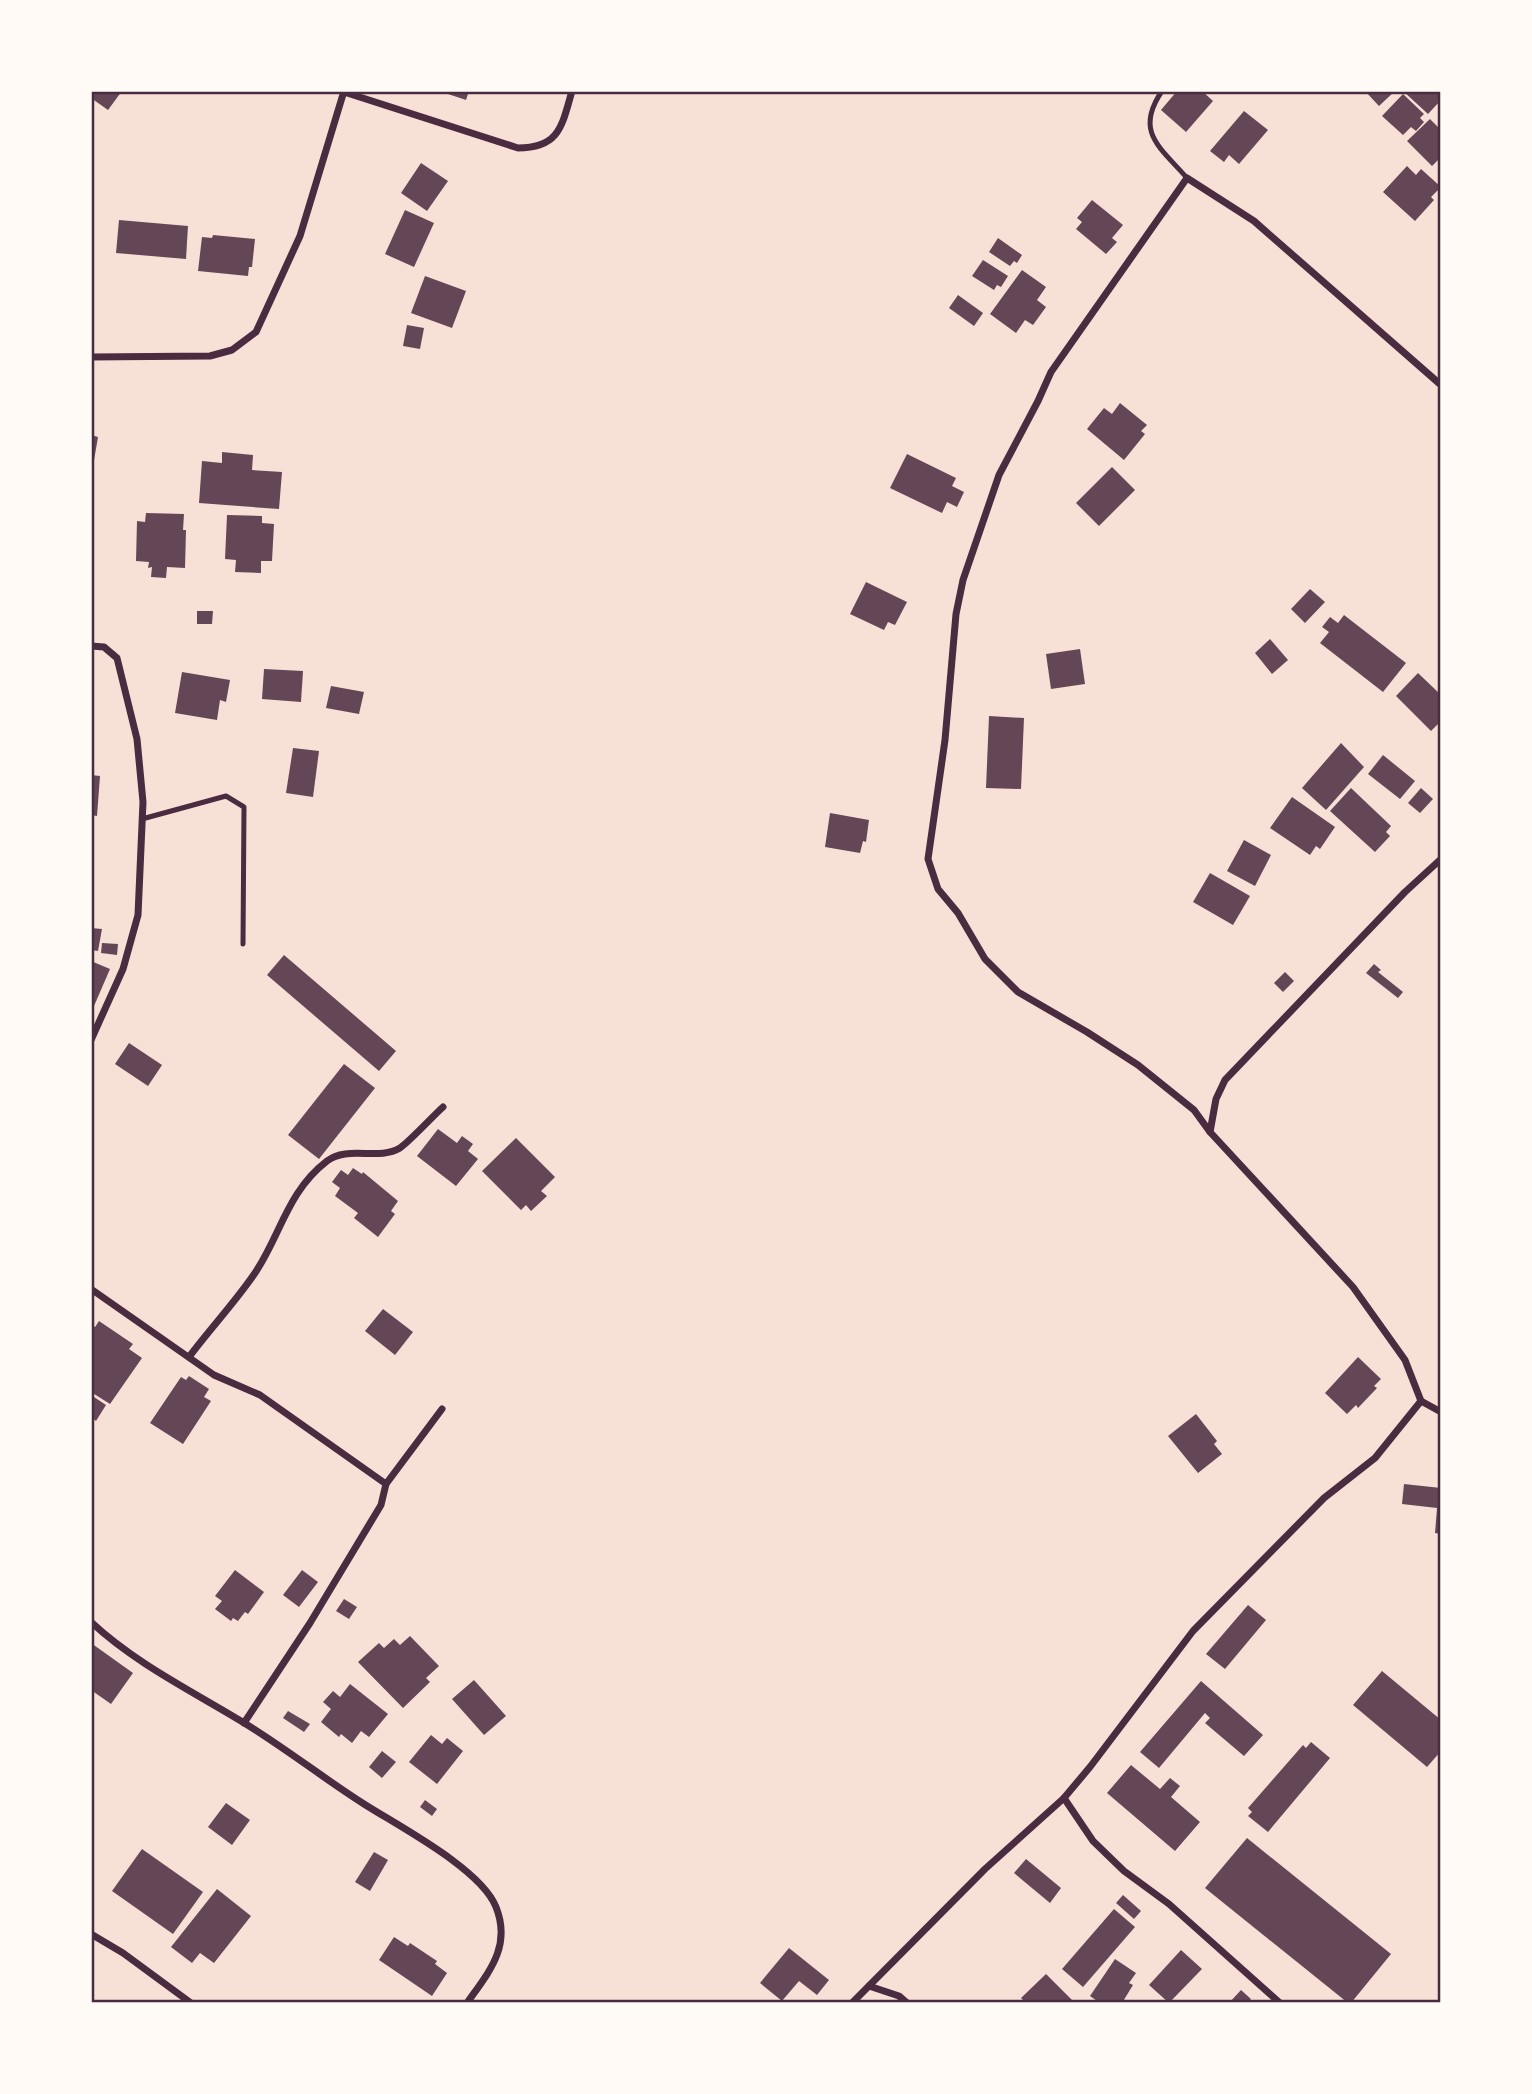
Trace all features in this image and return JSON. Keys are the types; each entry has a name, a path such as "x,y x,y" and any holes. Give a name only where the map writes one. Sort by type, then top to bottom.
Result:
{"street":[{"path":"91,358 210,356 232,350 256,332 300,236 344,91 518,148 533,148 550,141 561,129 572,91"},
{"path":"1441,385 1254,221 1187,178 1051,372 999,475 963,580 956,614 946,740 928,859 939,889 958,913 985,959 1018,992 1138,1065 1194,1110 1210,1132 1353,1287 1405,1360 1421,1401 1441,1412"},
{"path":"91,646 104,647 117,658 137,739 142,819 138,915 123,969 91,1040"},
{"path":"1210,1132 1216,1099 1225,1080 1405,892 1441,859"},
{"path":"189,1357 256,1272 290,1202 318,1169 330,1158 352,1153 381,1154 400,1148 443,1107"},
{"path":"91,1289 214,1375 260,1395 386,1484"},
{"path":"852,2003 985,1869 1064,1798 1193,1631 1324,1497 1374,1458 1421,1401"},
{"path":"244,1723 310,1623 374,1517 381,1505 386,1484 442,1409"},
{"path":"91,1622 111,1640 244,1723 357,1800 442,1853 484,1886 497,1908 502,1935 496,1961 467,2003"},
{"path":"1064,1798 1093,1841 1124,1871 1169,1904 1280,2003"},
{"path":"91,1934 123,1953 191,2003"},
{"path":"869,1986 899,1996 907,2003"}],"lane":[{"path":"1162,91 1152,107 1149,120 1152,138 1187,178"},
{"path":"142,819 226,796 244,807 243,944"}],"building":[{"path":"91,91 122,91 108,110 91,98"},
{"path":"439,91 469,91 466,100"},
{"path":"1177,91 1202,91 1213,101 1186,132 1161,110"},
{"path":"1365,91 1395,91 1379,106"},
{"path":"1403,91 1441,91 1441,100 1428,114"},
{"path":"1403,94 1424,114 1420,118 1424,122 1416,131 1411,127 1403,135 1382,116"},
{"path":"1244,111 1268,130 1239,164 1229,155 1224,162 1210,151"},
{"path":"1430,119 1439,128 1441,126 1441,157 1432,166 1407,141"},
{"path":"421,163 448,181 427,211 401,193"},
{"path":"1407,166 1416,175 1421,169 1441,187 1431,197 1434,200 1415,221 1383,192"},
{"path":"1092,200 1123,225 1112,238 1117,242 1106,254 1076,229 1082,222 1077,218"},
{"path":"405,210 434,223 414,267 385,254"},
{"path":"119,220 188,226 186,259 116,253"},
{"path":"213,235 255,239 252,267 249,267 248,276 198,271 202,237 212,238"},
{"path":"998,238 1022,255 1017,263 1014,261 1010,266 989,252"},
{"path":"983,260 1008,276 1001,287 997,285 994,290 972,276"},
{"path":"1022,270 1046,287 1037,300 1046,307 1033,325 1025,320 1016,333 990,314"},
{"path":"425,276 466,291 452,328 411,313"},
{"path":"958,295 983,313 974,326 949,308"},
{"path":"407,325 424,328 420,349 403,346"},
{"path":"1120,403 1147,425 1141,431 1145,434 1124,460 1087,429 1104,408 1112,414"},
{"path":"91,435 98,437 92,472 91,472"},
{"path":"222,452 253,455 252,470 282,472 279,509 199,503 202,461 222,463"},
{"path":"907,454 956,478 952,486 964,492 957,507 947,502 942,513 890,488"},
{"path":"1112,467 1135,490 1099,526 1076,503"},
{"path":"146,513 184,514 185,568 167,567 166,578 151,577 152,567 148,568 149,562 136,561 137,521 145,522"},
{"path":"227,515 262,516 262,523 274,524 272,561 261,561 261,573 235,572 236,560 225,559"},
{"path":"866,582 907,602 895,625 888,622 884,630 850,614"},
{"path":"1310,589 1325,602 1305,623 1291,609"},
{"path":"197,611 213,611 212,624 197,624"},
{"path":"1344,615 1406,663 1383,692 1320,643 1329,632 1322,627 1330,617 1338,623"},
{"path":"1270,639 1288,660 1272,674 1255,653"},
{"path":"1080,649 1085,684 1051,689 1046,654"},
{"path":"264,669 303,671 301,702 262,699"},
{"path":"182,672 230,680 226,702 220,700 217,720 175,713"},
{"path":"1418,673 1441,695 1441,721 1431,731 1396,696"},
{"path":"331,686 364,692 359,714 326,708"},
{"path":"989,716 1024,718 1021,789 986,788"},
{"path":"1341,743 1364,767 1326,810 1302,788"},
{"path":"293,748 319,751 313,797 286,793"},
{"path":"1383,755 1415,781 1400,799 1368,774"},
{"path":"91,775 100,776 97,816 91,815"},
{"path":"1351,788 1391,826 1386,832 1390,836 1375,852 1330,811"},
{"path":"1421,788 1433,799 1420,813 1408,803"},
{"path":"1292,797 1335,827 1320,849 1316,846 1310,855 1270,828"},
{"path":"830,813 869,820 866,842 863,841 860,853 825,847"},
{"path":"1244,840 1271,855 1255,886 1227,871"},
{"path":"1210,873 1250,896 1233,925 1193,902"},
{"path":"91,928 102,929 98,951 91,950"},
{"path":"102,943 118,944 117,955 101,953"},
{"path":"284,955 396,1051 379,1071 267,975"},
{"path":"91,961 110,969 94,1006 91,1004"},
{"path":"1374,964 1381,970 1378,972 1403,992 1398,998 1366,973"},
{"path":"1285,972 1294,981 1283,992 1274,983"},
{"path":"129,1043 162,1065 148,1086 115,1064"},
{"path":"344,1064 375,1088 319,1159 288,1135"},
{"path":"438,1129 457,1143 462,1136 473,1144 468,1151 478,1159 456,1186 417,1156"},
{"path":"516,1138 555,1177 541,1191 547,1196 531,1211 526,1205 521,1210 482,1171"},
{"path":"353,1168 362,1174 363,1172 398,1201 391,1211 395,1214 378,1237 354,1218 358,1213 335,1196 340,1188 332,1182 341,1170 348,1175"},
{"path":"383,1309 413,1332 395,1355 365,1331"},
{"path":"99,1321 133,1344 129,1349 142,1358 110,1404 91,1392 91,1325 95,1327"},
{"path":"1358,1357 1381,1379 1374,1386 1377,1388 1358,1408 1356,1405 1347,1414 1325,1393"},
{"path":"189,1376 209,1389 204,1397 211,1401 183,1444 150,1423 181,1377 186,1380"},
{"path":"91,1395 106,1405 96,1421 91,1417"},
{"path":"1196,1414 1217,1441 1214,1444 1222,1454 1198,1473 1168,1436"},
{"path":"1404,1484 1441,1488 1441,1534 1435,1533 1437,1508 1402,1504"},
{"path":"235,1570 264,1592 248,1614 245,1612 238,1621 233,1618 231,1621 215,1609 222,1601 215,1596"},
{"path":"302,1570 318,1582 299,1607 283,1595"},
{"path":"344,1599 357,1607 349,1619 336,1611"},
{"path":"1248,1605 1266,1620 1225,1669 1206,1654"},
{"path":"410,1636 439,1666 426,1678 430,1682 403,1708 358,1662 379,1643 384,1648 394,1639 400,1645"},
{"path":"91,1643 133,1673 111,1704 91,1690"},
{"path":"1382,1671 1441,1720 1441,1751 1427,1767 1353,1705"},
{"path":"474,1680 506,1716 484,1735 452,1699"},
{"path":"1201,1681 1263,1735 1244,1756 1205,1723 1210,1718 1205,1713 1159,1768 1140,1752"},
{"path":"350,1684 388,1714 369,1737 361,1731 352,1743 341,1734 339,1737 321,1722 331,1709 323,1702 333,1691 340,1697"},
{"path":"288,1711 310,1724 304,1732 283,1718"},
{"path":"431,1735 442,1744 447,1738 463,1751 437,1784 409,1762"},
{"path":"1311,1742 1330,1758 1268,1832 1248,1816 1252,1812 1248,1808 1303,1745 1306,1748"},
{"path":"382,1751 396,1762 382,1778 369,1767"},
{"path":"1131,1765 1160,1789 1170,1778 1180,1786 1171,1797 1200,1822 1175,1851 1107,1793"},
{"path":"425,1800 437,1809 432,1816 420,1807"},
{"path":"226,1803 250,1820 232,1845 208,1827"},
{"path":"1247,1838 1391,1954 1351,2003 1205,1888"},
{"path":"142,1849 203,1892 173,1934 112,1891"},
{"path":"374,1852 388,1860 370,1891 355,1882"},
{"path":"1026,1859 1061,1888 1050,1903 1014,1873"},
{"path":"217,1889 251,1916 214,1963 200,1953 192,1963 171,1947"},
{"path":"1123,1895 1141,1911 1134,1919 1116,1903"},
{"path":"1114,1909 1135,1927 1083,1987 1062,1969"},
{"path":"394,1937 408,1946 410,1943 437,1961 435,1964 447,1973 432,1996 379,1960"},
{"path":"789,1948 829,1980 817,1995 799,1981 782,2001 760,1983"},
{"path":"1181,1950 1202,1969 1169,2003 1149,1985"},
{"path":"1115,1959 1136,1973 1129,1983 1133,1985 1122,2003 1100,2003 1090,1996"},
{"path":"1046,1974 1073,2001 1071,2003 1026,2003 1021,1998"},
{"path":"1241,1990 1251,1999 1247,2003 1229,2003"}]}
